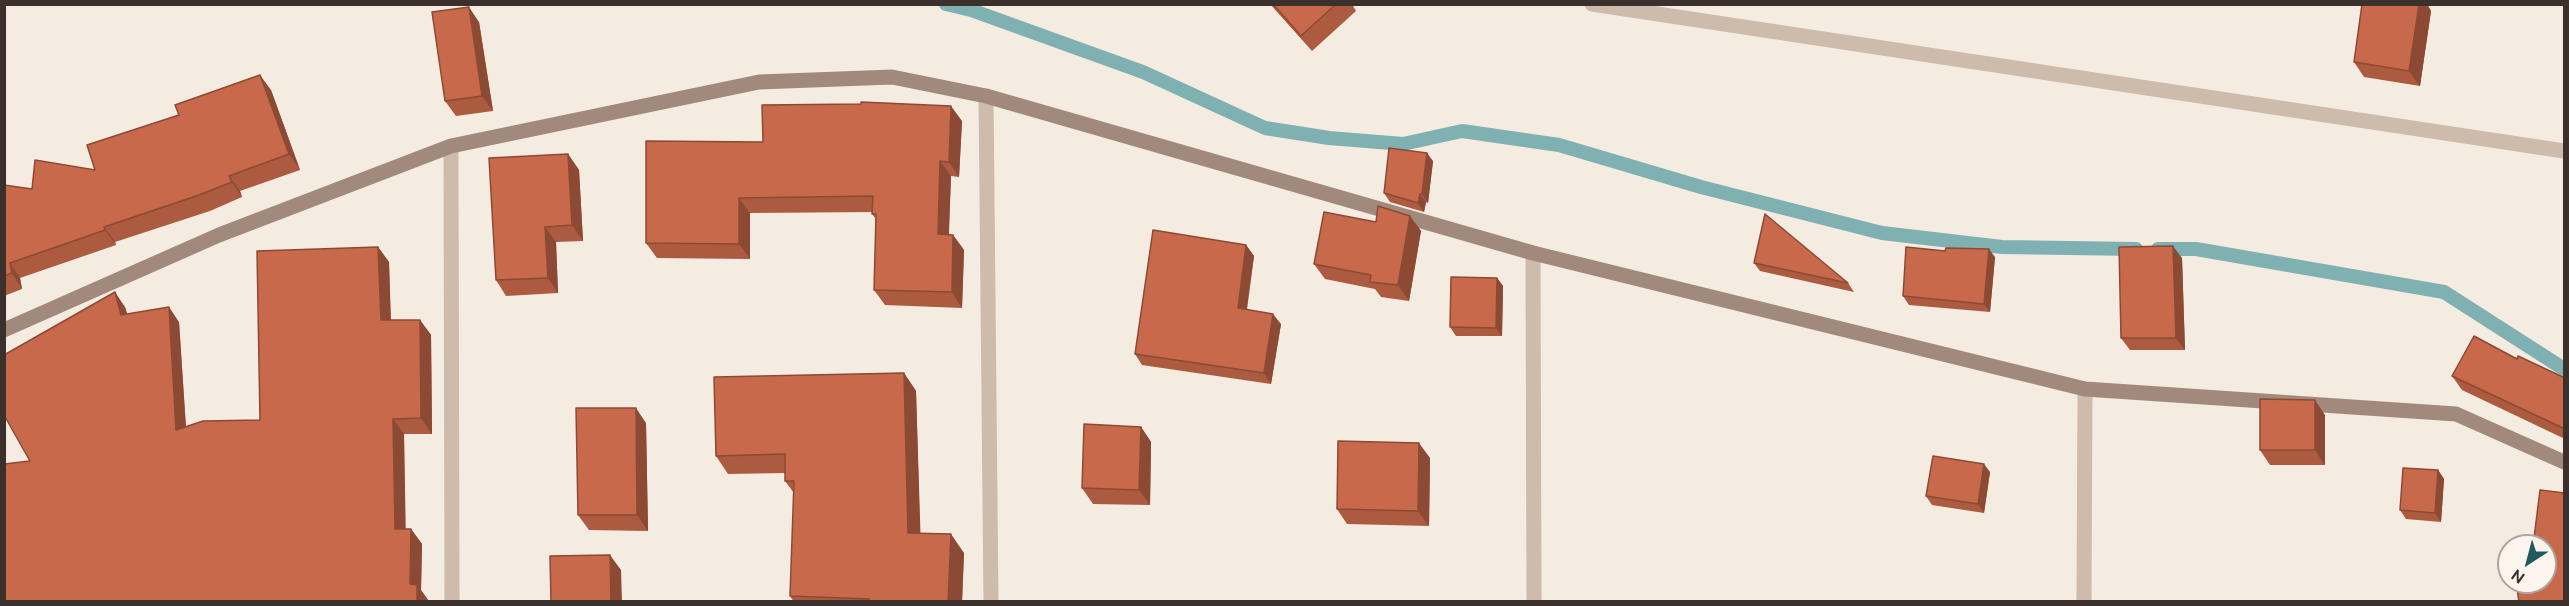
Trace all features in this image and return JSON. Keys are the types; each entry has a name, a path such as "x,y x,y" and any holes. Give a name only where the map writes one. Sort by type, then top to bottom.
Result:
{"street":[{"path":"1592,4 2565,151"},
{"path":"4,330 219,235 451,146 759,82 892,77 986,96 1533,253 2085,389 2456,414 2565,462"},
{"path":"986,96 991,602"},
{"path":"451,146 452,602"},
{"path":"1533,253 1534,602"},
{"path":"2084,602 2085,389"}],"building":[{"path":"1273,4 1336,4 1301,36"},
{"path":"2362,4 2419,4 2409,71 2354,62"},
{"path":"469,7 482,96 445,101 432,12"},
{"path":"260,75 289,154 229,176 232,182 199,195 104,227 105,230 10,263 12,273 4,276 4,185 32,189 35,160 95,170 87,145 179,115 175,105"},
{"path":"861,102 951,106 949,162 940,161 938,234 953,235 952,292 874,290 876,214 872,214 873,196 739,198 739,244 646,243 646,141 763,142 762,105 861,104"},
{"path":"1389,148 1427,153 1422,194 1420,194 1418,203 1384,193"},
{"path":"568,154 572,225 545,227 548,278 496,280 489,158"},
{"path":"1378,206 1410,216 1398,285 1370,282 1371,275 1314,264 1324,212 1376,222"},
{"path":"1765,214 1848,283 1754,263"},
{"path":"1153,230 1246,245 1238,308 1273,314 1264,373 1135,354"},
{"path":"2173,246 2176,338 2121,338 2119,247"},
{"path":"378,247 381,320 420,320 421,418 393,419 395,529 411,529 410,584 417,585 417,602 4,602 4,464 30,461 4,415 4,355 115,292 121,315 169,307 176,430 203,421 260,420 257,251"},
{"path":"1906,247 1945,251 1946,248 1989,249 1984,304 1903,296"},
{"path":"1451,277 1497,278 1496,328 1450,327"},
{"path":"2474,336 2517,359 2518,356 2565,378 2565,429 2452,376"},
{"path":"904,373 908,533 951,534 948,602 869,602 869,599 790,596 794,481 785,481 785,454 716,456 714,377"},
{"path":"2260,399 2315,400 2315,450 2260,450"},
{"path":"576,408 636,408 637,515 578,515"},
{"path":"1084,424 1141,427 1139,490 1082,488"},
{"path":"1338,441 1419,443 1418,511 1337,509"},
{"path":"1933,456 1984,464 1978,504 1926,496"},
{"path":"2403,468 2438,470 2435,513 2400,510"},
{"path":"2540,490 2565,493 2565,602 2519,602 2518,594 2557,594 2557,534 2534,534"},
{"path":"610,555 611,602 551,602 550,556"}],"waterway":[{"path":"946,4 971,10 1143,72 1265,128 1329,138 1403,144 1462,131 1559,145 1701,187 1882,233 2002,247 2136,249"},
{"path":"2158,249 2196,249 2444,292 2564,369"}]}
